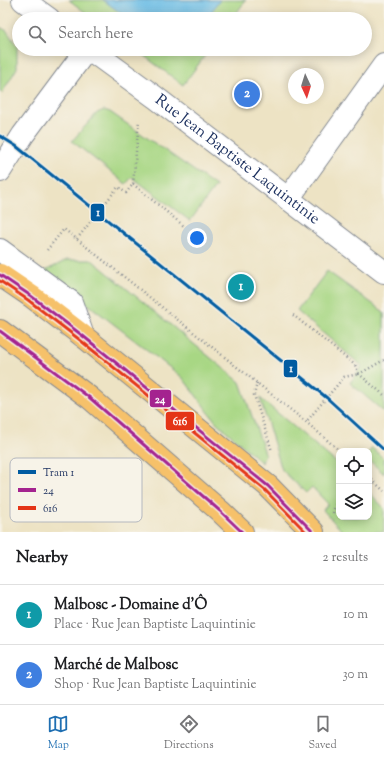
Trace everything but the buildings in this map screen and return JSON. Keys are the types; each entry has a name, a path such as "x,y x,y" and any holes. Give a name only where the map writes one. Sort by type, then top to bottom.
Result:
{"main road":[{"path":"0,275 31,296 83,336 268,486 313,532"},
{"path":"0,331 90,398 220,511 242,532"}],"street":[{"path":"24,0 40,12"},
{"path":"0,171 23,135 83,56"},
{"name":"Rue Jean Baptiste Laquintinie","path":"97,56 384,272"},
{"path":"288,199 384,65"},
{"path":"0,250 71,302 83,336"}],"path":[{"path":"77,239 118,187 126,193 133,184 139,120"},
{"path":"133,184 185,227"},
{"path":"44,254 64,229 257,382 336,448"},
{"path":"293,316 354,365 359,374 384,395"},
{"path":"306,422 344,377 359,374 384,360"},
{"path":"257,382 254,395 272,452"},
{"path":"372,480 384,491"},
{"path":"332,518 336,503"}],"green space":[{"path":"69,0 246,0 237,12 85,12"},
{"path":"0,27 7,31 12,38 12,56 17,56 17,68 2,93 0,91"},
{"path":"144,56 205,56 183,85"},
{"path":"104,110 110,112 216,186 190,221 132,177 126,184 72,141 97,113"},
{"path":"67,260 92,260 240,382 265,453 262,463 216,422 182,377 45,271"},
{"path":"327,271 384,312 384,412 350,383 362,366 297,311"},
{"path":"260,398 336,462 336,520 372,520 372,495 384,508 384,532 343,532 323,510 328,504 312,487 306,493 282,470"},
{"path":"372,448 384,459 384,474 372,463"}],"water":[{"path":"103,0 220,0 211,12 119,12"}],"tram line":[{"name":"1","path":"0,136 16,146 327,398 384,450"}],"transit line":[{"name":"24","path":"0,275 31,296 83,336 268,486 313,532"},
{"name":"616","path":"0,281 28,300 80,340 265,490 306,532"},
{"name":"24","path":"0,331 90,398 220,511 242,532"}],"place":[{"name":"Marché de Malbosc","path":"247,94"},
{"name":"Malbosc - Domaine d'Ô","path":"241,287"}]}
